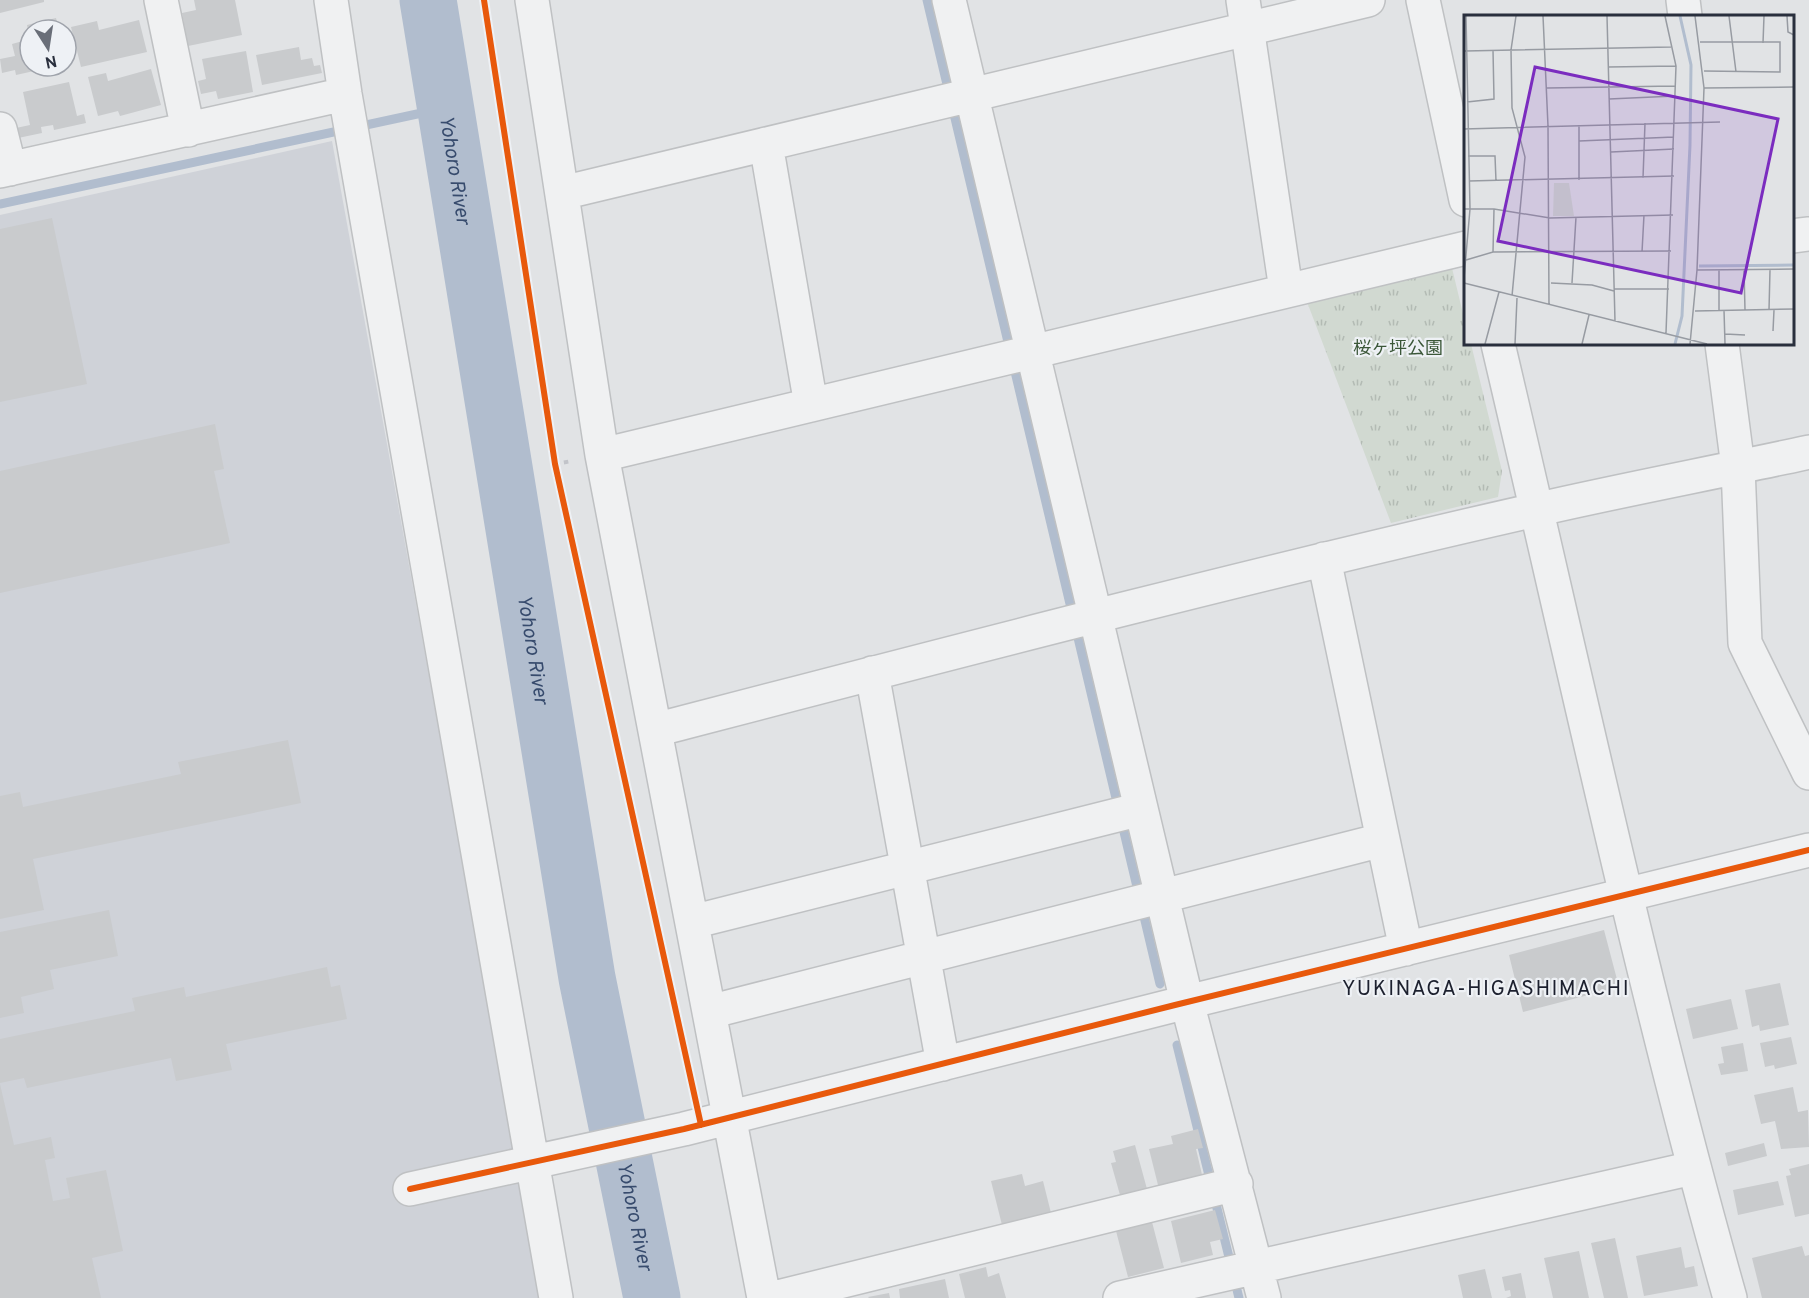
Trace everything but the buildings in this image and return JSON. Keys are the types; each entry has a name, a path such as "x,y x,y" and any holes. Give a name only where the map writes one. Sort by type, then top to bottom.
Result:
{"street":[{"path":"161,0 188,130"},
{"path":"331,0 345,94 548,1159 556,1298"},
{"path":"532,0 602,455 764,1298"},
{"path":"949,0 1093,618 1187,1002 1261,1282"},
{"path":"562,193 971,95 1245,15 1368,0"},
{"path":"1423,0 1464,191"},
{"path":"1683,0 1685,15"},
{"path":"1245,15 1286,290"},
{"path":"0,129 5,170 345,94"},
{"path":"766,144 811,405"},
{"path":"1794,236 1809,234"},
{"path":"602,455 995,361 1031,350 1464,248"},
{"path":"1498,345 1624,895 1693,1168 1730,1298"},
{"path":"1722,345 1738,467 1745,643 1809,773"},
{"path":"655,730 1059,624 1093,618 1324,559 1537,509 1809,452"},
{"path":"1324,559 1406,949"},
{"path":"872,673 943,1064"},
{"path":"692,922 1141,808"},
{"path":"709,1012 1382,840"},
{"path":"410,1189 684,1130 1187,1002 1809,850"},
{"path":"1120,1298 1261,1282 1693,1168"},
{"path":"774,1298 1236,1184"}],"shaded area":[{"path":"332,141 542,1298 0,1298 0,215"}],"green space":[{"name":"桜ヶ坪公園","path":"1452,268 1464,318 1464,345 1471,345 1502,471 1498,497 1391,523 1304,294"}],"waterway":[{"name":"Yohoro River","path":"428,0 587,978 652,1298"},
{"path":"927,0 1160,984"},
{"path":"0,204 445,108"},
{"path":"1177,1045 1239,1298"}],"cycle path":[{"path":"484,0 555,464 701,1125"},
{"path":"410,1189 684,1129 1175,1005 1809,850"}],"district":[{"name":"YUKINAGA-HIGASHIMACHI","path":"1486,988"}]}
